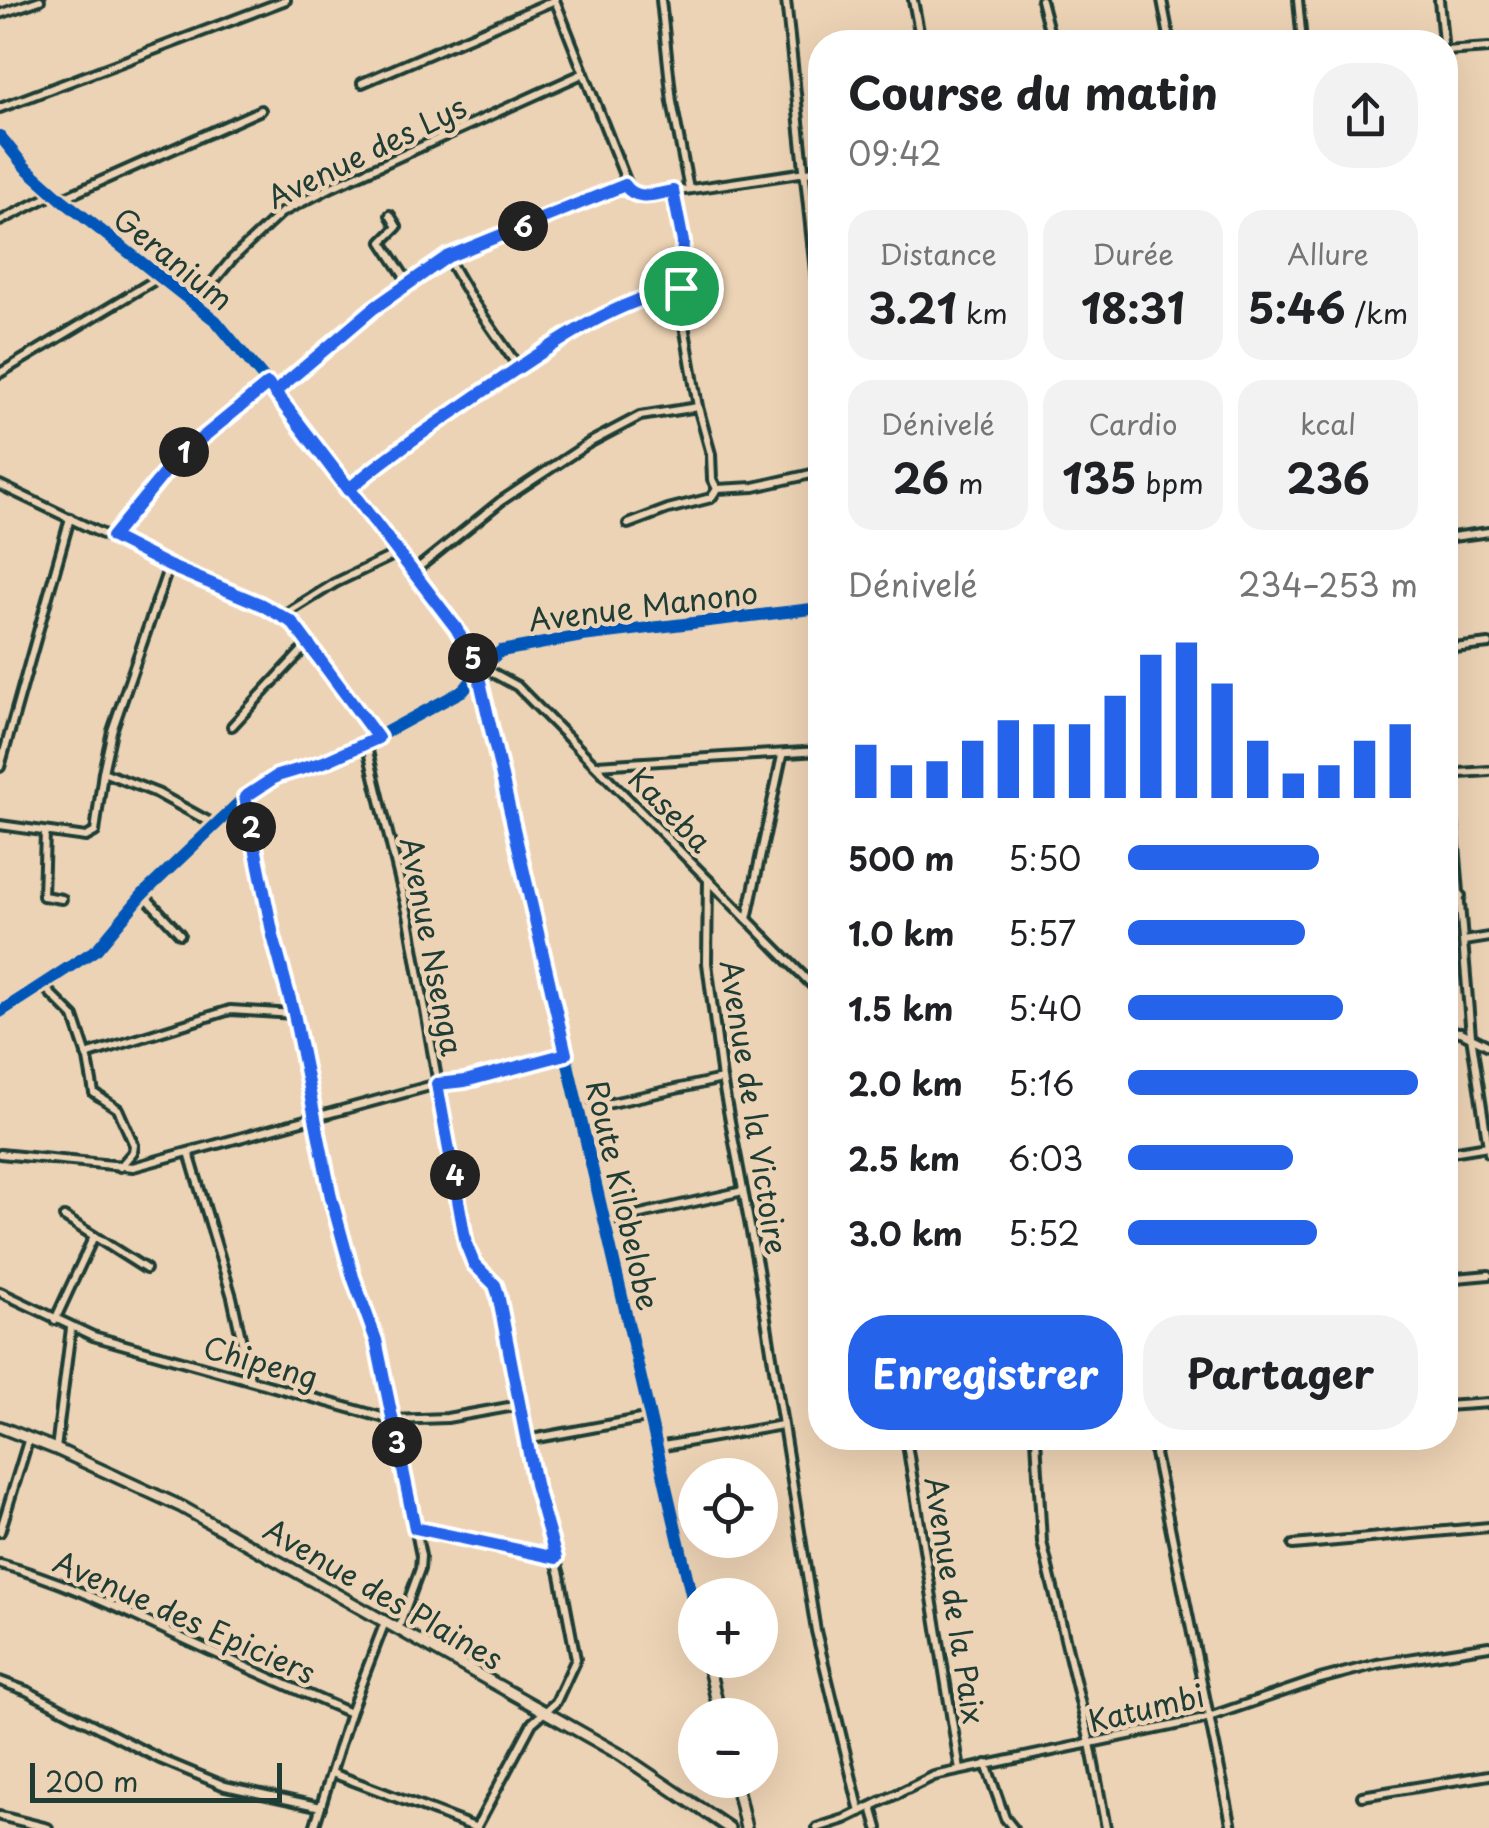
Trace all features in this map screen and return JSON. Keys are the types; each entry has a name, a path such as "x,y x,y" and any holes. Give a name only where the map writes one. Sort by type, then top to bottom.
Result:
{"street":[{"path":"9,0 12,10"},
{"path":"0,14 40,0"},
{"path":"0,108 286,0"},
{"path":"362,82 554,0 627,188 640,196 806,172"},
{"path":"661,0 672,102 689,190"},
{"path":"786,0 808,193"},
{"path":"912,0 918,30"},
{"path":"1041,0 1049,30"},
{"path":"1162,0 1168,30"},
{"path":"1298,0 1301,30"},
{"path":"1440,0 1442,30"},
{"path":"1458,50 1489,48"},
{"name":"Avenue des Lys","path":"195,304 232,259 281,214 332,186 582,74"},
{"path":"0,221 261,110"},
{"name":"Geranium","path":"0,136 58,196 216,322 272,388 464,638 480,670"},
{"path":"112,537 175,460 408,282 447,257 627,188"},
{"path":"673,191 683,242 681,288 698,408 717,488"},
{"path":"390,214 397,227 382,242 408,282"},
{"path":"447,257 519,368"},
{"path":"0,373 160,277"},
{"path":"348,490 392,454 586,326 681,288"},
{"path":"412,572 501,501 598,438 640,416 698,408"},
{"path":"717,488 754,487 808,475"},
{"path":"0,485 292,622 378,738"},
{"path":"628,524 711,498 717,488"},
{"path":"0,768 70,518"},
{"path":"1458,536 1489,532"},
{"path":"282,616 335,583 398,553"},
{"path":"0,825 93,835 116,720 169,566"},
{"name":"Avenue Manono","path":"0,1012 98,949 144,894 245,797 277,776 366,744 464,690 502,651 533,643 808,609"},
{"path":"232,726 308,643"},
{"path":"1458,648 1489,644"},
{"name":"Kaseba","path":"480,670 517,686 808,981"},
{"name":"Route Kilobelobe","path":"480,670 688,1578"},
{"name":"Avenue Nsenga","path":"366,744 409,919 466,1244 474,1264 497,1289 526,1440 576,1659 556,1702 532,1724 477,1828"},
{"path":"597,765 808,753"},
{"path":"747,919 782,756"},
{"path":"1458,773 1489,771"},
{"path":"103,772 157,793 217,826"},
{"path":"245,797 331,1197 353,1277 376,1340 415,1528 421,1565 398,1629"},
{"path":"45,832 44,897 62,898"},
{"path":"1458,870 1471,1036 1489,1150 1458,1152"},
{"name":"Avenue de la Victoire","path":"708,880 707,963 722,1079 816,1632 860,1812"},
{"path":"144,894 180,934"},
{"path":"1464,942 1489,937"},
{"path":"42,985 74,1018 94,1092 118,1109 134,1144 133,1152 120,1167"},
{"path":"86,1055 230,1010 294,1014"},
{"path":"1458,1034 1489,1046"},
{"path":"0,1154 138,1166 437,1084 465,1081 566,1054"},
{"path":"579,1110 722,1079"},
{"path":"189,1153 232,1297 250,1380"},
{"path":"604,1222 744,1191"},
{"path":"64,1218 146,1270"},
{"path":"55,1320 94,1236"},
{"path":"1458,1278 1489,1274"},
{"name":"Chipeng","path":"0,1292 71,1328 392,1420 448,1418 520,1405"},
{"path":"56,1449 71,1328"},
{"path":"1458,1405 1489,1403"},
{"path":"526,1440 650,1418"},
{"path":"658,1447 782,1424"},
{"name":"Avenue des Plaines","path":"0,1427 182,1507 638,1765 728,1828"},
{"path":"0,1532 29,1438"},
{"name":"Avenue de la Paix","path":"908,1450 960,1770"},
{"path":"1037,1450 1042,1542 1106,1828"},
{"path":"1156,1450 1232,1828"},
{"path":"1294,1545 1489,1527"},
{"path":"415,1528 556,1558"},
{"name":"Avenue des Epiciers","path":"0,1564 98,1597 350,1712"},
{"path":"314,1828 350,1712 385,1622"},
{"name":"Katumbi","path":"818,1828 934,1776 1208,1717 1376,1664 1489,1646"},
{"path":"0,1681 225,1786 321,1808"},
{"path":"986,1764 1005,1818 1013,1828"},
{"path":"332,1773 477,1828"},
{"path":"1362,1796 1489,1775"},
{"path":"739,1798 746,1828"},
{"path":"872,1807 878,1828"},
{"path":"0,1816 48,1828"}],"cycle path":[{"path":"0,136 25,167 61,199 216,321 457,628 473,655 687,1578"},
{"path":"0,1012 97,949 143,894 252,790 277,776 324,762 366,743 464,690 501,651 582,636 808,609"}],"route":[{"path":"681,288 630,306 570,335 409,442 348,490 268,384 175,460 112,537 292,622 378,738 324,762 277,776 245,797 273,936 294,1014 331,1197 353,1277 376,1340 415,1528 556,1558 535,1484 498,1294 495,1285 474,1264 466,1244 437,1084 465,1081 566,1054 476,664 456,628 348,490 275,392 374,308 447,257 625,185 640,196 673,191 683,242 681,288"}]}
